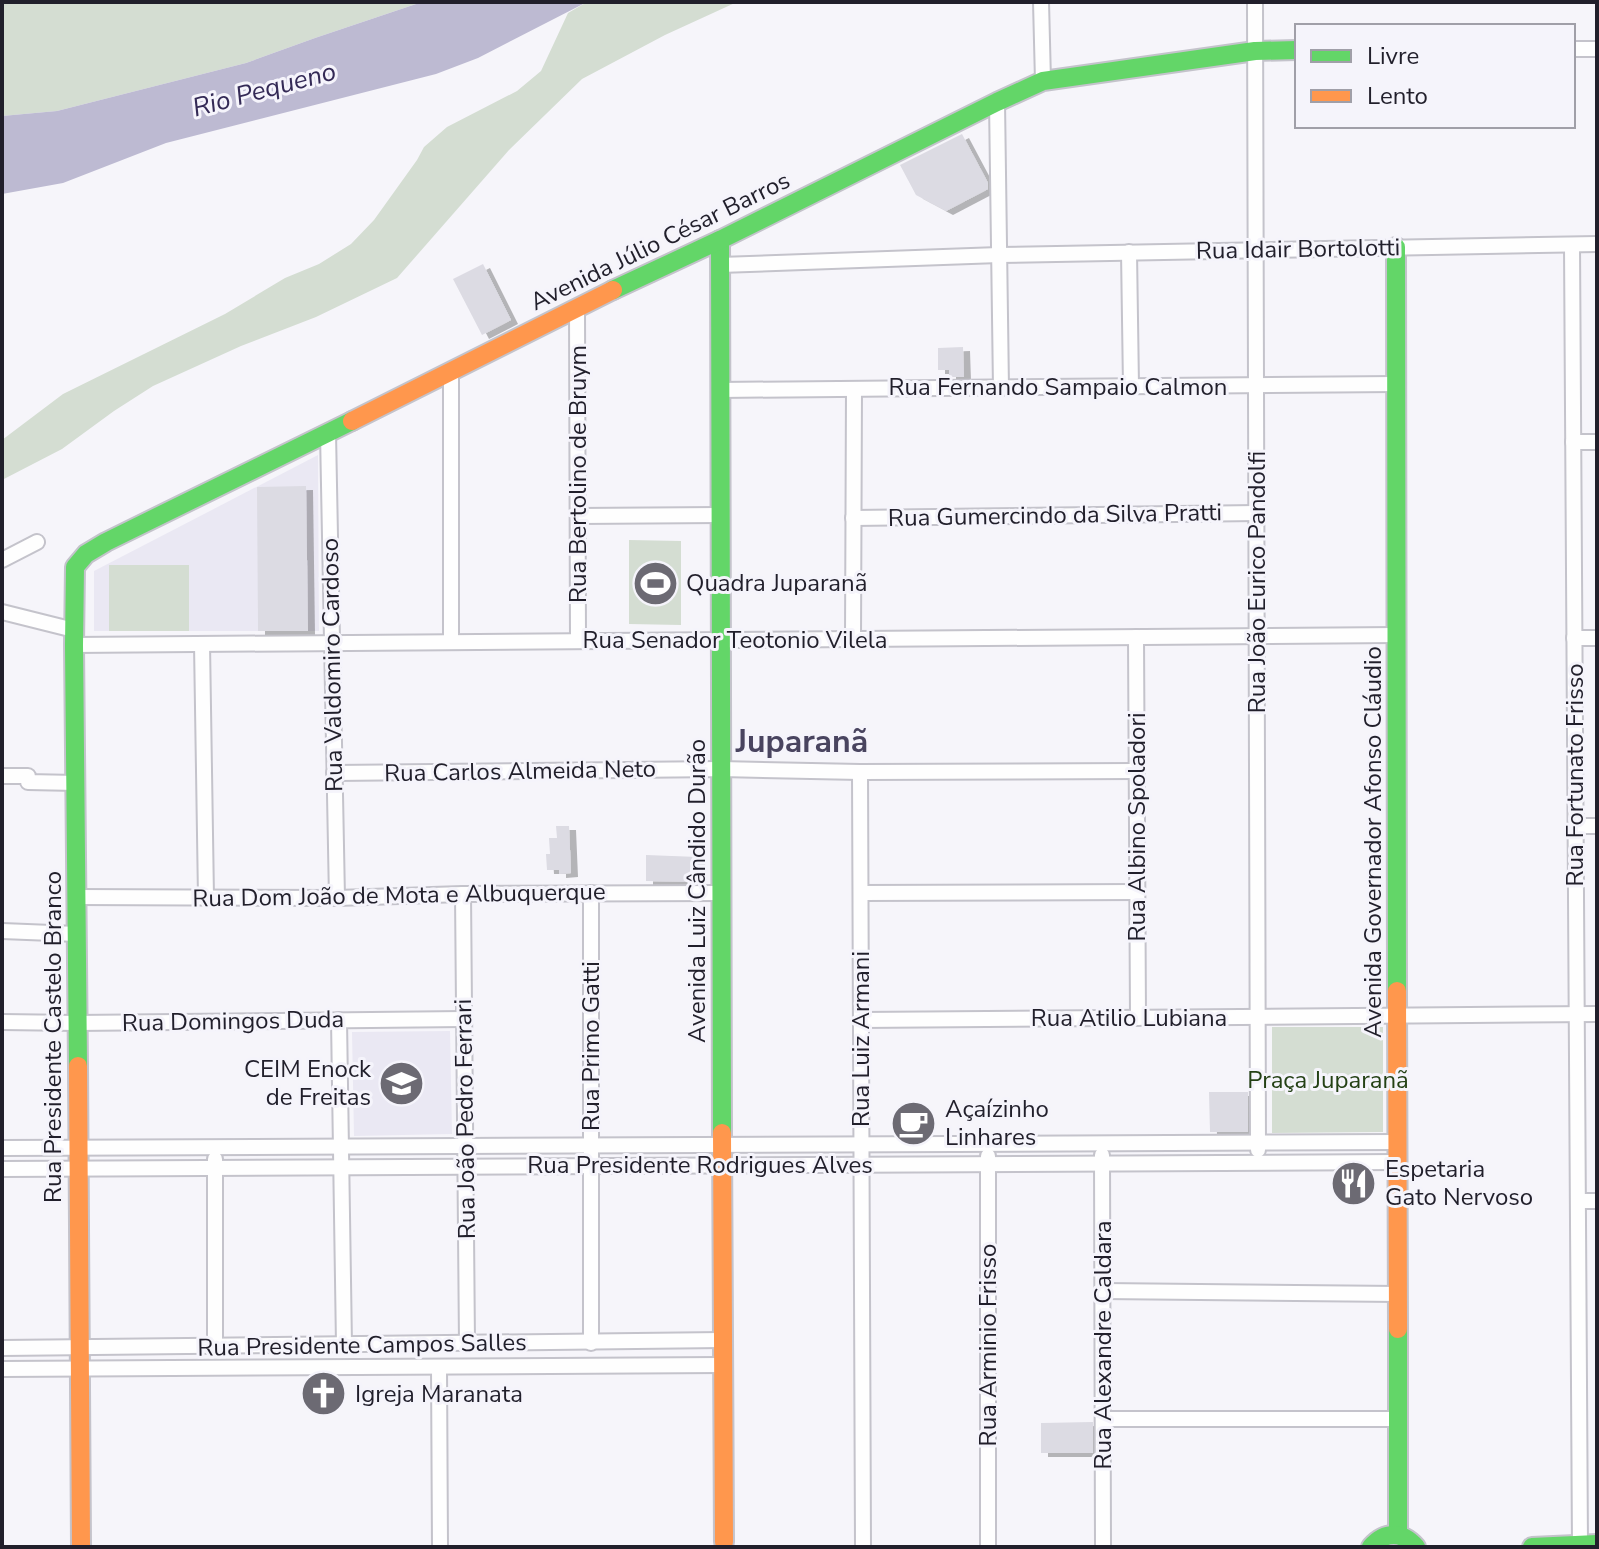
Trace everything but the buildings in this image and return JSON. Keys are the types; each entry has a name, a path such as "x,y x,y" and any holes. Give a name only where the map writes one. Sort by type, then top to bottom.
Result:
{"street":[{"path":"1041,2 1043,81"},
{"name":"Rua João Eurico Pandolfi","path":"1255,2 1258,1163"},
{"path":"1575,49 1597,49"},
{"name":"Avenida Júlio César Barros","path":"106,542 577,307 1043,81 1255,51 1295,50"},
{"path":"997,102 1001,388"},
{"name":"Avenida Luiz Cândido Durão","path":"720,240 723,1545"},
{"name":"Rua Idair Bortolotti","path":"720,265 999,255 1597,244"},
{"name":"Rua Fortunato Frisso","path":"1572,245 1578,1201 1588,1545"},
{"name":"Avenida Governador Afonso Cláudio","path":"1396,247 1398,1533"},
{"path":"1129,252 1131,386"},
{"name":"Rua Bertolino de Bruym","path":"577,307 578,641"},
{"path":"451,371 451,642"},
{"name":"Rua Fernando Sampaio Calmon","path":"720,390 1396,384"},
{"path":"853,639 854,389"},
{"name":"Rua Valdomiro Cardoso","path":"328,433 337,898"},
{"path":"1573,442 1597,442"},
{"name":"Rua Gumercindo da Silva Pratti","path":"853,518 1257,513"},
{"path":"578,516 720,515"},
{"path":"2,560 37,542"},
{"name":"Rua Presidente Castelo Branco","path":"81,1547 75,567 86,554 106,542"},
{"name":"Rua Senador Teotonio Vilela","path":"2,612 74,637 202,644 1397,635"},
{"name":"Rua Albino Spoladori","path":"1136,637 1138,1018"},
{"path":"1574,638 1597,638"},
{"path":"202,644 206,897"},
{"name":"Rua Carlos Almeida Neto","path":"334,773 721,769 1137,771"},
{"name":"Rua Luiz Armani","path":"860,772 863,1547"},
{"path":"2,776 28,776 28,782 76,783"},
{"path":"1576,826 1597,826"},
{"path":"861,893 1138,892"},
{"name":"Rua Primo Gatti","path":"591,893 591,1343"},
{"name":"Rua Dom João de Mota e Albuquerque","path":"77,897 337,898 721,893"},
{"name":"Rua João Pedro Ferrari","path":"463,894 467,1344"},
{"path":"2,931 77,934"},
{"name":"Rua Atilio Lubiana","path":"861,1020 1597,1014"},
{"name":"Rua Domingos Duda","path":"2,1022 464,1019"},
{"path":"339,1020 344,1345"},
{"name":"Rua Presidente Rodrigues Alves","path":"2,1148 1397,1142"},
{"name":"Rua Arminio Frisso","path":"988,1143 988,1547"},
{"name":"Rua Alexandre Caldara","path":"1103,1143 1103,1547"},
{"path":"215,1147 215,1347"},
{"name":"Rua Presidente Rodrigues Alves","path":"2,1169 1398,1162"},
{"path":"1578,1201 1597,1201"},
{"path":"1103,1291 1398,1294"},
{"name":"Rua Presidente Campos Salles","path":"2,1348 722,1340"},
{"name":"Rua Presidente Campos Salles","path":"2,1369 722,1365"},
{"path":"439,1367 440,1547"},
{"path":"1104,1419 1398,1419"},
{"path":"1371,1547 1384,1535 1398,1533 1410,1539 1416,1547"},
{"path":"1532,1547 1588,1545"}],"shaded area":[{"path":"318,455 319,631 94,631 94,571"},
{"name":"CEIM Enock de Freitas","path":"450,1031 452,1134 354,1136 352,1032"}],"green space":[{"path":"2,2 422,2 246,63 57,111 2,116"},
{"path":"587,2 737,2 665,35 582,79 509,150 397,278 316,317 241,346 153,386 62,449 2,480 2,440 63,394 225,314 351,244 374,220 424,147 447,127 517,91 541,71 568,13"},
{"name":"Quadra Juparanã","path":"629,540 681,541 681,625 629,624"},
{"path":"109,565 189,565 189,631 109,631"},
{"name":"Praça Juparanã","path":"1272,1027 1383,1027 1383,1132 1272,1133"}],"water":[{"name":"Rio Pequeno","path":"422,2 587,2 478,58 436,74 166,143 63,183 2,194 2,116 57,111 246,63"}],"traffic: fast":[{"path":"613,290 1043,81 1255,51 1295,50"},
{"path":"720,240 722,1133"},
{"path":"1396,247 1397,991"},
{"path":"78,1066 75,567 86,554 106,542 352,421"},
{"path":"1398,1329 1398,1533"},
{"path":"1371,1547 1382,1538 1394,1535 1405,1538 1416,1547"},
{"path":"1532,1547 1597,1544"}],"traffic: slow":[{"path":"352,421 613,290"},
{"path":"1397,991 1398,1329"},
{"path":"78,1066 81,1547"},
{"path":"722,1133 724,1542"}],"place":[{"name":"Quadra Juparanã","path":"655,583"},
{"name":"CEIM Enock de Freitas","path":"402,1083"},
{"name":"Açaízinho Linhares","path":"914,1123"},
{"name":"Espetaria Gato Nervoso","path":"1354,1183"},
{"name":"Igreja Maranata","path":"324,1394"}],"district":[{"name":"Juparanã","path":"802,741"}]}
